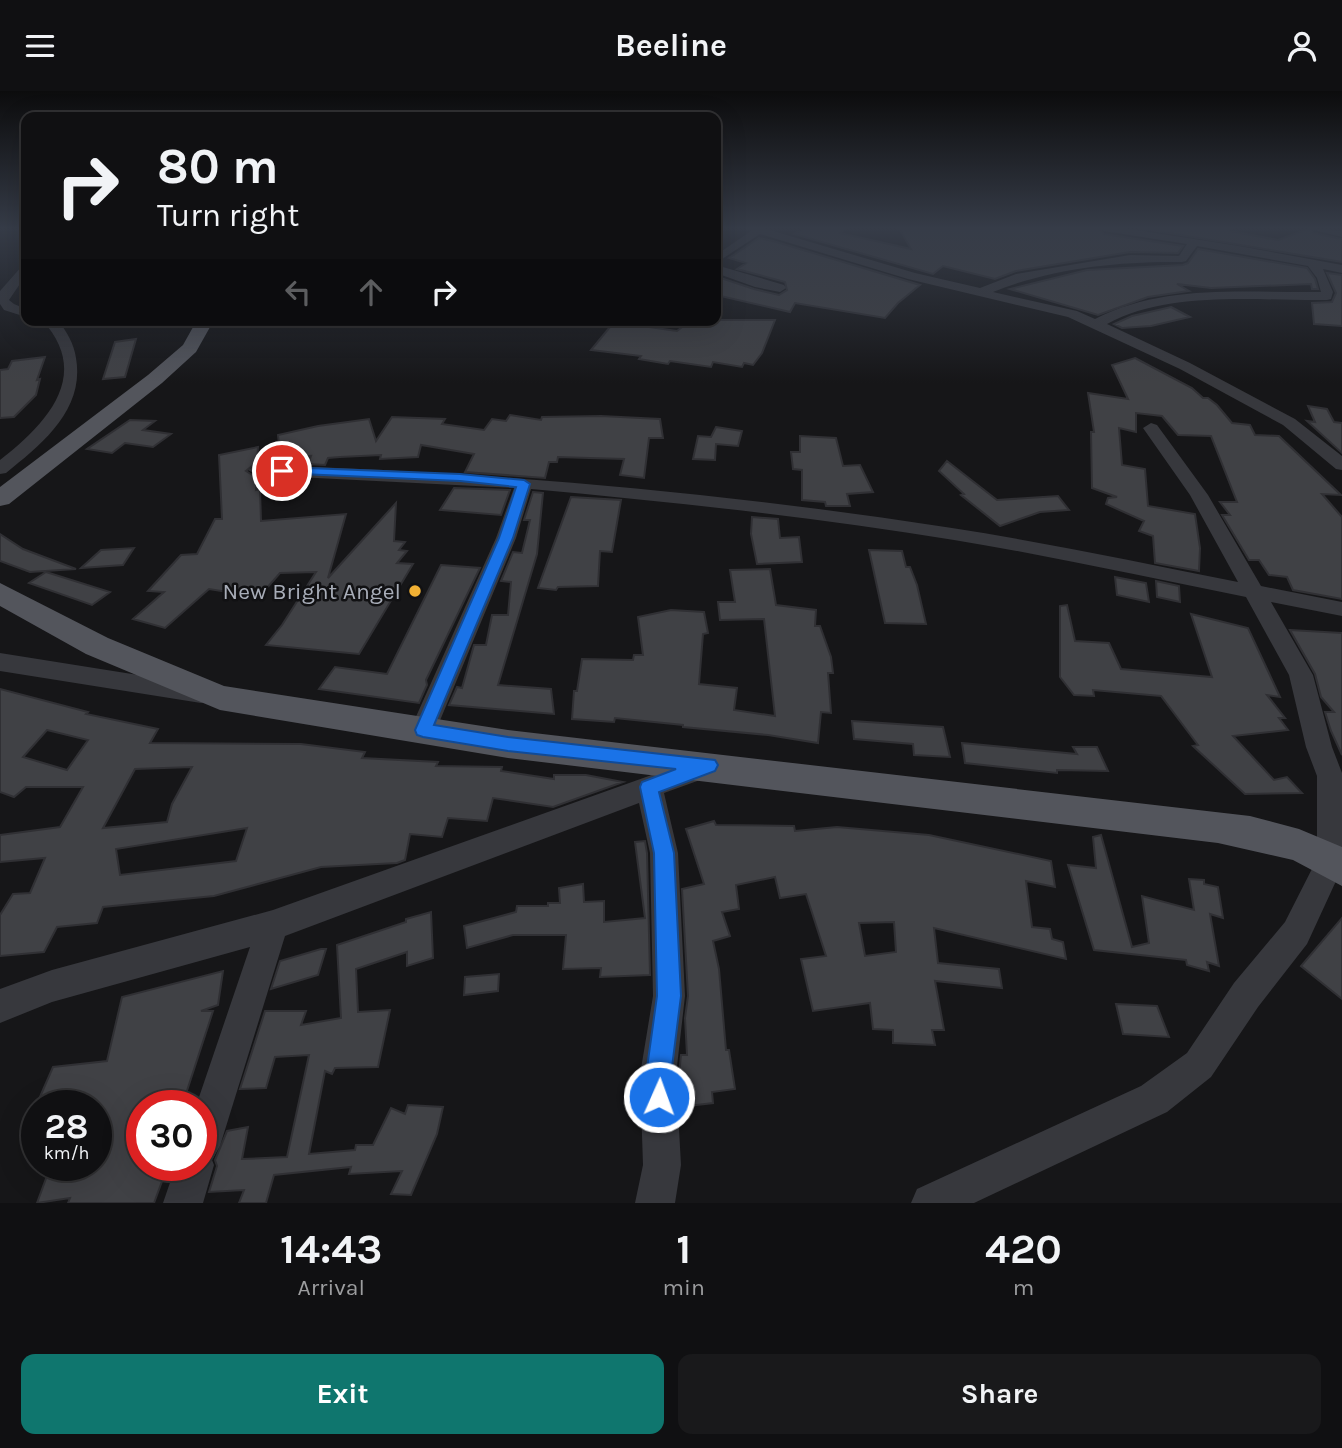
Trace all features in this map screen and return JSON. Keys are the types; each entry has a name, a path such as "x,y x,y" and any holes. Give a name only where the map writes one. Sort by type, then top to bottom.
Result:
{"main road":[{"path":"0,499 172,364 190,348 203,326"},
{"path":"0,592 22,608 97,646 220,698 508,744 709,765 1219,827 1271,836 1337,864"}],"street":[{"path":"16,280 2,300 9,307 21,311"},
{"path":"747,280 780,288"},
{"path":"927,280 1043,306 1096,324 1185,366 1289,422 1342,465"},
{"path":"979,293 1011,280"},
{"path":"1324,280 1327,296"},
{"path":"1096,324 1124,309 1168,298 1327,296 1342,304"},
{"path":"0,469 52,425 65,398 72,370 62,336 55,326"},
{"path":"931,1203 1154,1099 1199,1065 1246,995 1296,933 1337,864 1337,817 1330,776 1319,747 1301,675 1199,495 1151,428"},
{"path":"257,470 460,477 745,505 954,534 1342,609"},
{"path":"423,730 506,538 524,484"},
{"path":"0,662 220,698"},
{"path":"0,1006 51,986 273,925 621,795 709,765"},
{"path":"649,787 664,853 669,996 659,1075 662,1165 655,1203"},
{"path":"217,1097 273,925"},
{"path":"183,1203 190,1181"}],"building":[{"path":"721,280 779,295 787,290 785,282 777,280 903,280 920,285 885,318 795,303 790,312 721,296"},
{"path":"1047,280 1315,280 1318,289 1312,289 1311,284 1211,288 1177,284 1189,291 1148,297 1098,315 1010,289"},
{"path":"1330,280 1342,280 1342,326 1314,324 1312,303 1332,302 1336,293"},
{"path":"1171,307 1190,317 1151,326 1122,328 1114,324 1132,316"},
{"path":"721,320 775,320 762,353 753,365 744,363 742,367 713,362 711,367 670,361 668,364 639,359 641,356 591,350 611,326 642,326 677,331 683,326 721,326"},
{"path":"136,339 125,377 103,379 115,342"},
{"path":"45,357 37,380 40,379 36,395 14,417 0,418 0,370 8,369 12,361"},
{"path":"1135,358 1192,388 1203,398 1208,398 1232,423 1250,425 1255,435 1279,436 1341,495 1322,494 1342,517 1342,599 1293,590 1287,577 1269,575 1259,560 1249,560 1222,515 1230,515 1220,502 1237,502 1211,436 1178,435 1162,416 1136,413 1136,432 1119,428 1122,465 1145,469 1148,506 1195,514 1200,548 1199,571 1155,563 1153,536 1139,531 1144,521 1106,504 1108,498 1117,497 1092,488 1091,432 1094,432 1088,393 1128,399 1112,365"},
{"path":"1308,406 1327,409 1334,422 1342,423 1342,453 1307,421 1315,422"},
{"path":"510,415 541,420 542,417 601,416 660,419 663,438 649,438 644,478 620,475 624,459 558,457 557,462 549,462 545,478 465,472 474,454 421,445 418,457 380,459 381,455 328,458 325,465 308,464 311,456 287,458 287,454 280,455 278,435 318,426 369,419 376,441 392,417 445,419 442,424 484,430 492,419 506,421"},
{"path":"130,420 155,421 143,430 171,434 153,447 125,443 112,453 87,449"},
{"path":"716,427 742,431 738,446 716,444 715,460 693,459 698,436 711,437"},
{"path":"800,436 836,438 843,466 860,465 873,492 847,494 850,506 826,506 825,502 802,500 802,470 793,469 791,452 800,452"},
{"path":"258,447 257,462 246,471 257,478 256,490 260,489 261,521 346,514 328,578 396,503 394,541 405,542 399,550 407,551 397,563 413,564 359,654 266,645 316,572 280,573 259,597 209,589 165,628 133,619 164,592 148,591 181,555 197,554 215,519 222,519 219,455"},
{"path":"947,461 997,500 1058,496 1069,510 1040,512 1000,526 961,495 964,494 939,471"},
{"path":"454,488 510,490 501,515 440,510"},
{"path":"533,492 543,493 537,554 498,685 551,689 554,714 449,705 457,687 462,688 474,645 486,645 492,615 508,615 511,582 501,581 513,552 522,553 530,520 524,520"},
{"path":"571,497 621,500 612,552 600,551 598,586 558,587 556,590 538,588"},
{"path":"752,517 778,519 780,538 799,537 802,562 757,564 751,534"},
{"path":"0,534 23,549 76,569 30,572 0,561"},
{"path":"134,548 123,565 81,568 101,550"},
{"path":"869,550 902,551 906,567 910,567 917,585 926,624 885,623"},
{"path":"441,565 480,568 426,680 427,685 419,703 319,689 335,667 387,674"},
{"path":"770,569 776,605 816,610 815,626 820,626 831,657 833,673 828,673 831,713 821,712 818,743 615,718 614,722 572,719 574,691 577,691 582,659 633,660 634,655 643,655 638,617 671,610 704,612 708,633 703,634 699,684 737,688 734,710 775,716 764,619 720,620 718,602 735,602 730,570"},
{"path":"46,572 110,592 92,605 29,583"},
{"path":"1115,577 1146,583 1149,602 1117,595"},
{"path":"1156,581 1179,586 1180,602 1157,597"},
{"path":"1067,605 1075,641 1109,643 1121,669 1212,677 1191,614 1248,628 1280,697 1267,695 1285,718 1279,718 1288,730 1233,736 1274,780 1287,777 1302,793 1245,794 1193,746 1198,745 1161,696 1093,690 1094,696 1074,695 1060,677 1060,606"},
{"path":"1290,630 1342,633 1342,755 1325,712 1334,712 1321,697 1315,674"},
{"path":"0,689 88,712 86,714 158,729 150,743 301,744 365,752 362,758 438,762 436,766 502,767 501,771 554,779 554,775 586,775 623,782 553,807 493,798 487,821 448,818 442,837 410,834 405,860 397,863 321,867 214,896 103,907 97,923 57,927 44,952 0,956 0,915 13,894 30,893 45,858 0,862 0,835 60,827 83,787 26,787 14,797 0,792","holes":["47,730 88,740 67,770 23,757","192,767 172,804 167,822 103,828 135,769","247,828 236,861 120,875 116,849"]},
{"path":"852,721 943,727 950,757 914,755 913,744 854,739"},
{"path":"962,743 1077,754 1073,747 1097,747 1108,771 1057,770 1057,773 965,763"},
{"path":"714,821 716,825 794,826 795,831 837,827 929,835 1051,861 1055,887 1026,881 1032,927 1050,929 1052,939 1063,942 1066,959 934,928 938,963 999,969 1002,988 935,981 944,1030 932,1030 935,1045 893,1043 893,1030 873,1029 870,1003 813,1011 801,959 826,956 806,894 780,898 775,877 736,885 739,909 722,912 730,936 713,941 719,969 726,1050 729,1050 735,1089 712,1092 713,1103 680,1107 679,1075 681,1055 687,1055 685,1018 688,996 682,889 704,884 686,829","holes":["894,922 896,952 865,956 859,923"]},
{"path":"1101,835 1132,947 1149,943 1142,896 1194,910 1189,879 1204,880 1204,884 1218,887 1223,918 1210,914 1219,966 1207,962 1209,971 1187,965 1186,960 1094,950 1068,865 1096,868 1093,837"},
{"path":"645,841 650,975 600,977 601,968 563,969 566,935 513,935 467,948 464,926 516,912 517,906 548,906 548,903 560,903 559,888 583,884 584,902 604,901 604,922 645,918 635,842"},
{"path":"431,912 433,958 407,966 407,952 356,969 358,1012 390,1010 378,1067 335,1068 332,1074 325,1071 309,1154 355,1150 356,1145 373,1145 391,1108 405,1114 408,1105 443,1107 437,1134 411,1195 391,1194 402,1171 349,1174 351,1167 274,1175 266,1203 239,1203 244,1190 209,1192 212,1181 217,1181 217,1155 227,1131 248,1127 242,1159 287,1157 309,1055 275,1057 266,1088 240,1089 265,1011 306,1011 301,1025 341,1018 337,945 406,922 406,919"},
{"path":"1342,918 1342,999 1301,966"},
{"path":"326,949 318,975 271,989 280,961"},
{"path":"223,971 218,1005 201,1011 213,1011 187,1090 126,1090 126,1181 162,1181 154,1203 68,1203 70,1198 37,1203 45,1181 112,1181 112,1090 43,1090 53,1067 107,1061 122,997"},
{"path":"499,974 498,991 464,995 465,977"},
{"path":"1116,1004 1157,1006 1169,1037 1123,1034"}],"place":[{"name":"New Bright Angel","path":"415,591"}],"route":[{"path":"282,471 460,477 524,484 506,538 423,730 508,744 709,765 649,787 664,853 669,996 659,1075 659,1097"}]}
